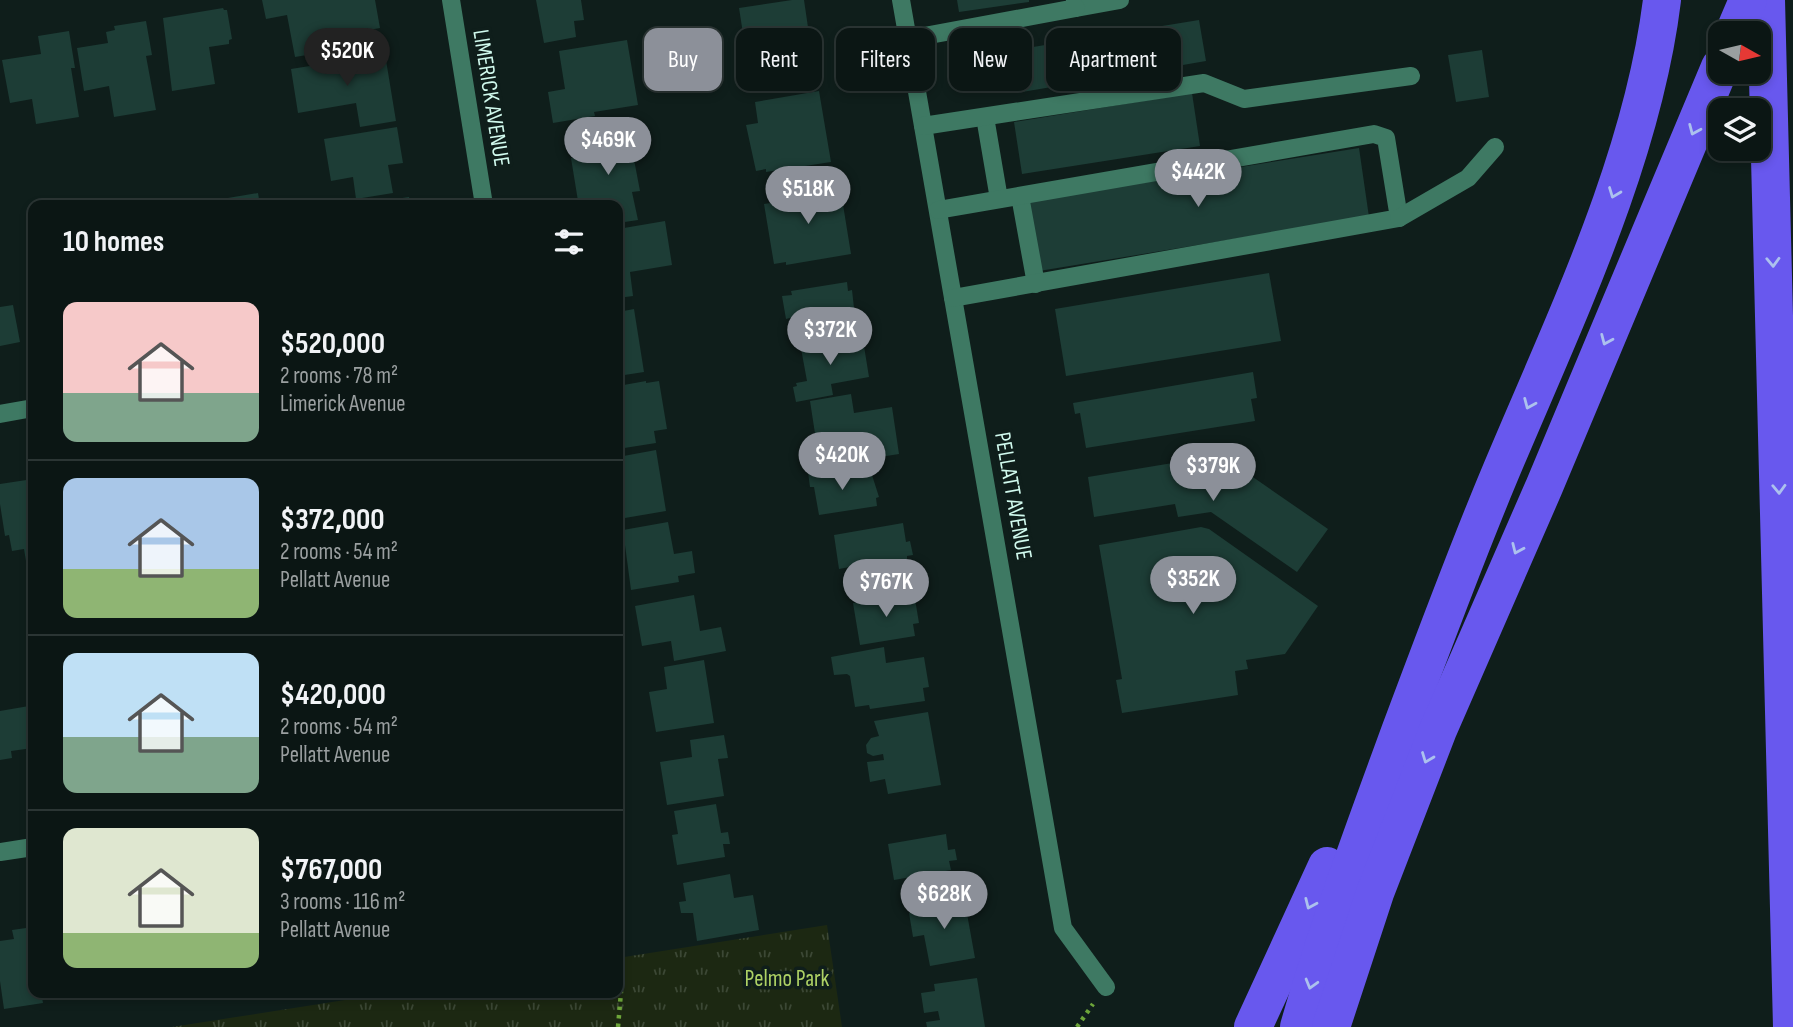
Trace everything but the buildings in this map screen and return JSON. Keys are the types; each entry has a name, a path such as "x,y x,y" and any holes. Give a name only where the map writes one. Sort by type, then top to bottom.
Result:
{"highway":[{"path":"1298,1027 1346,880 1468,550 1570,307 1623,169 1636,129 1651,65 1662,0"},
{"path":"1739,21 1748,0"},
{"path":"1766,0 1792,1027"},
{"path":"1331,1027 1375,893 1437,730 1544,487 1713,84"},
{"path":"1253,1027 1442,620"}],"street":[{"name":"LIMERICK AVENUE","path":"451,0 483,200"},
{"name":"PELLATT AVENUE","path":"901,0 906,28"},
{"path":"935,33 1076,4 1120,0"},
{"path":"923,126 1204,83 1244,99 1411,76"},
{"name":"PELLATT AVENUE","path":"917,91 1063,928 1106,986"},
{"path":"985,117 999,199"},
{"path":"938,210 1374,134 1386,138 1399,219"},
{"path":"953,298 1399,219 1468,178 1495,147"},
{"path":"1020,196 1036,284"},
{"path":"0,414 28,409"},
{"path":"0,852 28,848"}],"path":[{"path":"618,1027 620,998"}],"green space":[{"name":"Pelmo Park","path":"827,925 842,1027 172,1027 358,998 623,998 623,957"}]}
